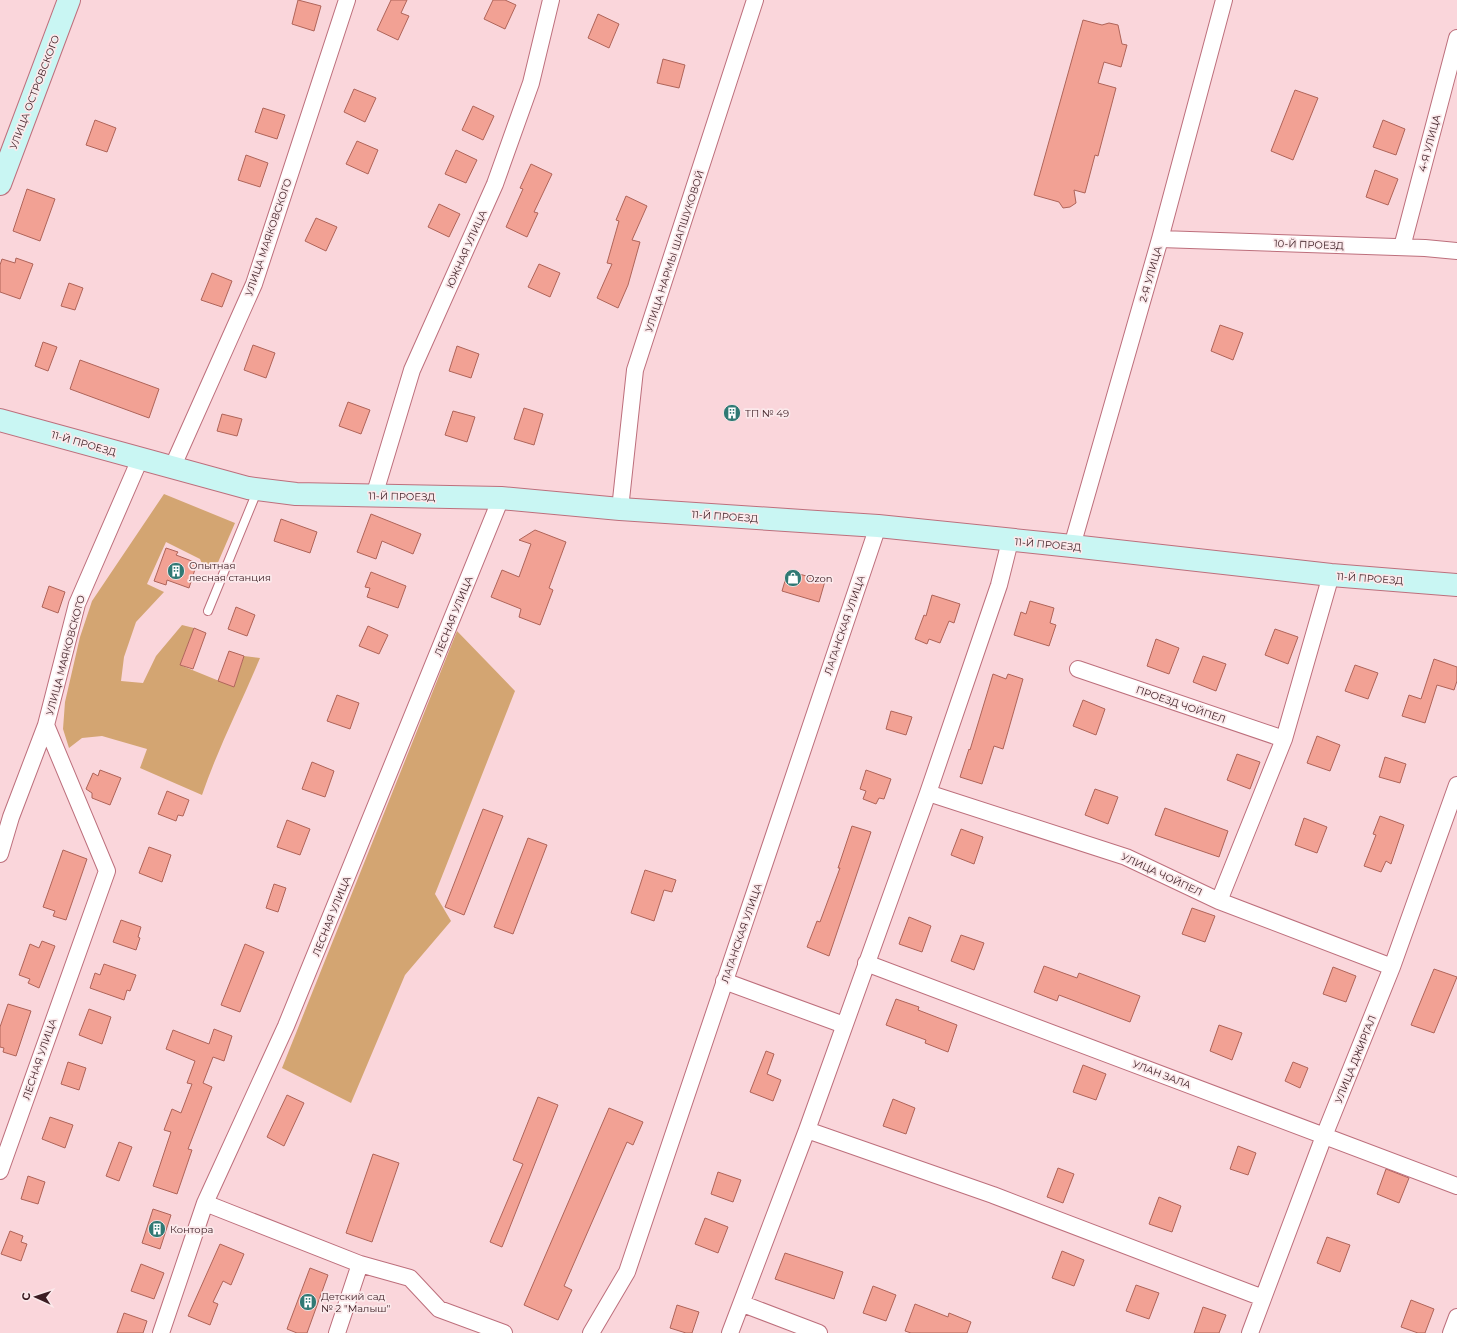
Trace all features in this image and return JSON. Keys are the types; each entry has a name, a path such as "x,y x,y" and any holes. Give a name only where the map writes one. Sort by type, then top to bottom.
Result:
{"street":[{"name":"УЛИЦА ОСТРОВСКОГО","path":"0,184 69,0"},
{"name":"УЛИЦА МАЯКОВСКОГО","path":"172,468 254,284 347,0"},
{"name":"ЮЖНАЯ УЛИЦА","path":"374,496 412,370 495,184 531,83 551,0"},
{"name":"УЛИЦА НАРМЫ ШАПШУКОВОЙ","path":"620,509 635,370 755,0"},
{"name":"2-Я УЛИЦА","path":"1072,546 1160,239 1224,0"},
{"name":"4-Я УЛИЦА","path":"1402,247 1457,38"},
{"name":"10-Й ПРОЕЗД","path":"1160,239 1402,247 1457,252"},
{"name":"11-Й ПРОЕЗД","path":"0,420 172,468 258,489 296,494 501,498 620,509 878,526 1331,575 1457,585"},
{"name":"УЛИЦА МАЯКОВСКОГО","path":"0,854 11,817 46,725 77,604 140,459"},
{"name":"ЛЕСНАЯ УЛИЦА","path":"160,1333 205,1203 286,1026 501,498"},
{"name":"ЛАГАНСКАЯ УЛИЦА","path":"592,1333 627,1272 878,526"},
{"path":"730,1333 807,1130 928,793 999,585 1010,541"},
{"path":"1219,901 1284,739 1331,575"},
{"name":"ПРОЕЗД ЧОЙПЕЛ","path":"1078,669 1284,739"},
{"name":"ЛЕСНАЯ УЛИЦА","path":"0,1171 107,871 46,725"},
{"name":"УЛИЦА ДЖИРГАЛ","path":"1250,1333 1324,1136 1392,967 1457,785"},
{"name":"УЛИЦА ЧОЙПЕЛ","path":"928,793 1126,857 1219,901 1392,967"},
{"name":"УЛАН ЗАЛА","path":"866,963 1080,1042 1457,1186"},
{"path":"724,982 844,1025"},
{"path":"807,1130 993,1195 1263,1298"},
{"path":"205,1203 360,1264 410,1278 439,1309 480,1329 504,1333"},
{"path":"338,1333 360,1264"},
{"path":"742,1304 820,1333"},
{"path":"1451,1333 1457,1317"}],"lane":[{"path":"208,611 258,489"}],"shaded area":[{"path":"164,494 235,523 216,567 203,566 200,559 166,542 147,584 164,592 136,622 124,657 121,681 143,683 156,656 182,625 194,628 180,665 234,687 244,656 260,658 222,743 202,795 140,768 147,749 102,736 82,738 69,748 63,729 65,702 80,637 92,601"},
{"path":"457,631 515,691 435,894 451,921 405,975 351,1103 282,1068"}],"building":[{"path":"298,0 321,6 314,31 292,24"},
{"path":"391,0 407,0 401,13 409,16 398,40 377,30"},
{"path":"493,0 505,0 516,5 505,29 484,19"},
{"path":"598,14 619,24 609,48 588,38"},
{"path":"1083,20 1102,25 1109,23 1118,25 1122,44 1127,45 1121,67 1104,62 1098,83 1116,88 1098,156 1095,155 1085,193 1074,190 1076,203 1070,207 1063,208 1059,202 1034,195"},
{"path":"663,59 685,65 679,88 657,83"},
{"path":"354,89 376,98 365,122 344,112"},
{"path":"1295,90 1318,98 1293,160 1271,151"},
{"path":"473,106 494,116 483,140 462,130"},
{"path":"263,108 285,115 277,139 255,132"},
{"path":"95,120 116,128 107,152 86,145"},
{"path":"1383,120 1405,129 1396,155 1373,147"},
{"path":"357,141 378,150 368,174 346,164"},
{"path":"456,150 477,160 466,183 445,174"},
{"path":"246,155 268,163 260,187 238,180"},
{"path":"531,164 552,174 534,212 538,213 527,237 506,227 523,189 520,188"},
{"path":"1375,170 1398,179 1388,205 1366,197"},
{"path":"27,189 55,199 40,241 13,231"},
{"path":"626,196 647,206 632,240 640,242 628,285 618,308 597,298 612,264 607,263 619,221 616,220"},
{"path":"439,204 460,214 449,237 428,227"},
{"path":"316,218 337,227 326,251 305,241"},
{"path":"16,258 33,264 20,299 0,292 0,265 2,259 15,263"},
{"path":"539,264 560,273 550,297 528,287"},
{"path":"212,273 232,281 222,307 201,300"},
{"path":"69,283 83,288 75,310 61,306"},
{"path":"1220,325 1243,333 1233,360 1211,351"},
{"path":"43,342 57,347 48,371 35,366"},
{"path":"253,345 275,353 266,378 244,370"},
{"path":"457,346 479,354 471,378 449,371"},
{"path":"80,360 159,389 149,418 70,389"},
{"path":"348,402 370,410 361,434 339,426"},
{"path":"524,408 543,414 534,445 514,439"},
{"path":"453,411 475,417 467,442 445,435"},
{"path":"222,414 242,419 237,436 217,431"},
{"path":"371,514 421,534 413,554 382,541 376,559 357,552"},
{"path":"281,519 317,532 310,553 274,541"},
{"path":"535,530 566,542 549,588 553,590 540,625 519,617 521,609 491,597 502,570 519,577 531,544 519,540"},
{"name":"Опытная лесная станция","path":"166,548 178,552 176,555 197,563 189,588 167,580 166,585 154,581"},
{"path":"788,571 825,581 819,602 782,591"},
{"path":"371,572 406,586 398,608 367,597 370,588 365,587"},
{"path":"49,586 65,592 58,613 42,607"},
{"path":"932,595 960,604 954,623 949,621 940,643 929,639 927,644 915,639 924,615 926,616"},
{"path":"1030,601 1054,608 1050,623 1056,625 1049,646 1014,635 1021,612 1026,614"},
{"path":"236,607 255,615 247,636 228,629"},
{"path":"368,626 388,635 379,654 359,646"},
{"path":"194,628 206,633 193,669 180,665"},
{"path":"1275,629 1298,637 1288,664 1265,655"},
{"path":"1156,639 1179,648 1169,674 1147,666"},
{"path":"229,651 244,656 234,687 218,681"},
{"path":"1203,656 1226,664 1216,691 1193,682"},
{"path":"1434,659 1457,667 1457,681 1454,690 1437,685 1425,723 1402,716 1409,695 1421,699"},
{"path":"1355,665 1378,673 1368,699 1345,691"},
{"path":"993,674 1006,679 1008,674 1023,679 1003,749 994,746 982,784 960,777 969,749 970,750"},
{"path":"337,695 359,703 350,729 327,721"},
{"path":"1083,700 1105,709 1096,735 1073,726"},
{"path":"891,711 912,717 906,735 886,729"},
{"path":"1317,736 1340,745 1330,771 1307,763"},
{"path":"1237,754 1260,762 1250,789 1227,780"},
{"path":"1385,757 1406,764 1400,783 1379,777"},
{"path":"312,762 334,771 325,797 302,789"},
{"path":"100,770 121,778 110,805 92,798 92,793 86,789 93,773 98,776"},
{"path":"866,770 891,779 884,799 879,798 876,804 863,799 866,791 860,789"},
{"path":"1095,789 1118,797 1108,824 1085,815"},
{"path":"167,791 189,800 183,816 178,815 176,821 158,814"},
{"path":"1165,808 1228,831 1219,857 1155,835"},
{"path":"483,809 503,816 464,915 445,907"},
{"path":"1380,816 1404,825 1391,864 1386,861 1381,872 1364,866 1376,835 1373,834"},
{"path":"1304,818 1327,827 1317,853 1295,845"},
{"path":"287,820 310,829 300,855 277,847"},
{"path":"852,826 871,832 829,956 807,947 817,921 820,922 840,868 838,868"},
{"path":"961,829 983,837 974,864 951,855"},
{"path":"528,838 547,845 513,934 494,927"},
{"path":"149,847 171,855 162,882 139,873"},
{"path":"63,850 87,859 66,920 53,916 55,911 43,907"},
{"path":"645,870 676,880 672,892 664,890 654,921 631,913"},
{"path":"274,884 286,888 278,912 266,908"},
{"path":"1192,908 1215,916 1205,942 1182,934"},
{"path":"909,917 931,926 922,952 899,944"},
{"path":"121,920 141,927 138,937 140,938 136,950 113,942"},
{"path":"961,935 984,943 974,970 951,961"},
{"path":"42,941 55,946 39,988 28,983 30,979 19,975 30,944 39,948"},
{"path":"245,944 264,952 240,1012 221,1005"},
{"path":"104,964 136,975 130,991 127,990 124,1000 90,988 95,973 100,975"},
{"path":"1044,966 1077,978 1079,973 1140,996 1130,1022 1059,995 1057,1001 1034,992"},
{"path":"1333,967 1356,976 1346,1002 1323,994"},
{"path":"1434,969 1457,977 1434,1033 1411,1025"},
{"path":"896,999 919,1007 918,1010 957,1025 948,1052 925,1043 926,1040 886,1025"},
{"path":"8,1004 31,1011 16,1056 3,1052 4,1048 0,1047 0,1027"},
{"path":"89,1009 111,1017 102,1044 79,1035"},
{"path":"1219,1025 1242,1033 1232,1060 1210,1051"},
{"path":"214,1029 232,1036 224,1061 213,1057 203,1083 212,1087 188,1149 192,1150 177,1194 153,1186 171,1132 164,1130 172,1109 181,1113 192,1084 187,1083 195,1061 166,1049 173,1030 209,1044"},
{"path":"766,1051 774,1054 767,1074 781,1080 773,1101 750,1092"},
{"path":"68,1062 86,1068 79,1090 61,1084"},
{"path":"1293,1062 1308,1068 1300,1088 1285,1081"},
{"path":"1083,1065 1106,1074 1096,1100 1073,1092"},
{"path":"287,1095 304,1103 284,1146 267,1137"},
{"path":"538,1097 558,1105 502,1247 490,1242 523,1164 513,1160"},
{"path":"893,1099 915,1108 906,1134 883,1126"},
{"path":"609,1108 643,1122 633,1145 627,1142 564,1286 572,1290 558,1320 524,1305"},
{"path":"50,1117 73,1125 65,1148 42,1139"},
{"path":"119,1142 132,1147 119,1181 106,1176"},
{"path":"1238,1146 1256,1153 1248,1175 1230,1169"},
{"path":"373,1154 399,1163 372,1242 346,1233"},
{"path":"1058,1168 1074,1174 1063,1203 1047,1197"},
{"path":"1386,1169 1409,1178 1399,1203 1377,1194"},
{"path":"718,1172 741,1180 733,1202 711,1194"},
{"path":"28,1176 45,1182 38,1204 21,1199"},
{"path":"1159,1197 1181,1206 1172,1232 1149,1224"},
{"name":"Контора","path":"153,1209 171,1215 160,1249 142,1243"},
{"path":"705,1218 728,1227 718,1253 695,1244"},
{"path":"10,1231 23,1236 21,1242 27,1244 21,1261 1,1254"},
{"path":"1327,1237 1350,1245 1340,1272 1317,1263"},
{"path":"220,1244 244,1254 231,1285 223,1281 213,1302 218,1304 210,1325 188,1316"},
{"path":"1062,1251 1084,1260 1074,1286 1052,1278"},
{"path":"785,1253 843,1272 834,1299 775,1279"},
{"path":"141,1264 164,1273 154,1299 131,1291"},
{"name":"Детский сад № 2 \"Малыш\"","path":"310,1268 328,1275 307,1333 297,1333 287,1329"},
{"path":"1136,1285 1159,1293 1149,1319 1126,1311"},
{"path":"873,1286 896,1295 886,1321 863,1313"},
{"path":"1411,1300 1434,1309 1425,1333 1418,1333 1401,1327"},
{"path":"915,1304 948,1317 949,1313 971,1322 967,1333 911,1333 905,1331"},
{"path":"677,1305 699,1312 692,1333 686,1333 670,1328"},
{"path":"1203,1307 1226,1315 1219,1333 1194,1333"},
{"path":"124,1313 147,1321 143,1333 117,1333"}],"place":[{"name":"ТП № 49","path":"732,413"},
{"name":"Опытная лесная станция","path":"176,571"},
{"name":"Ozon","path":"793,578"},
{"name":"Контора","path":"157,1229"},
{"name":"Детский сад № 2 \"Малыш\"","path":"308,1302"}]}
